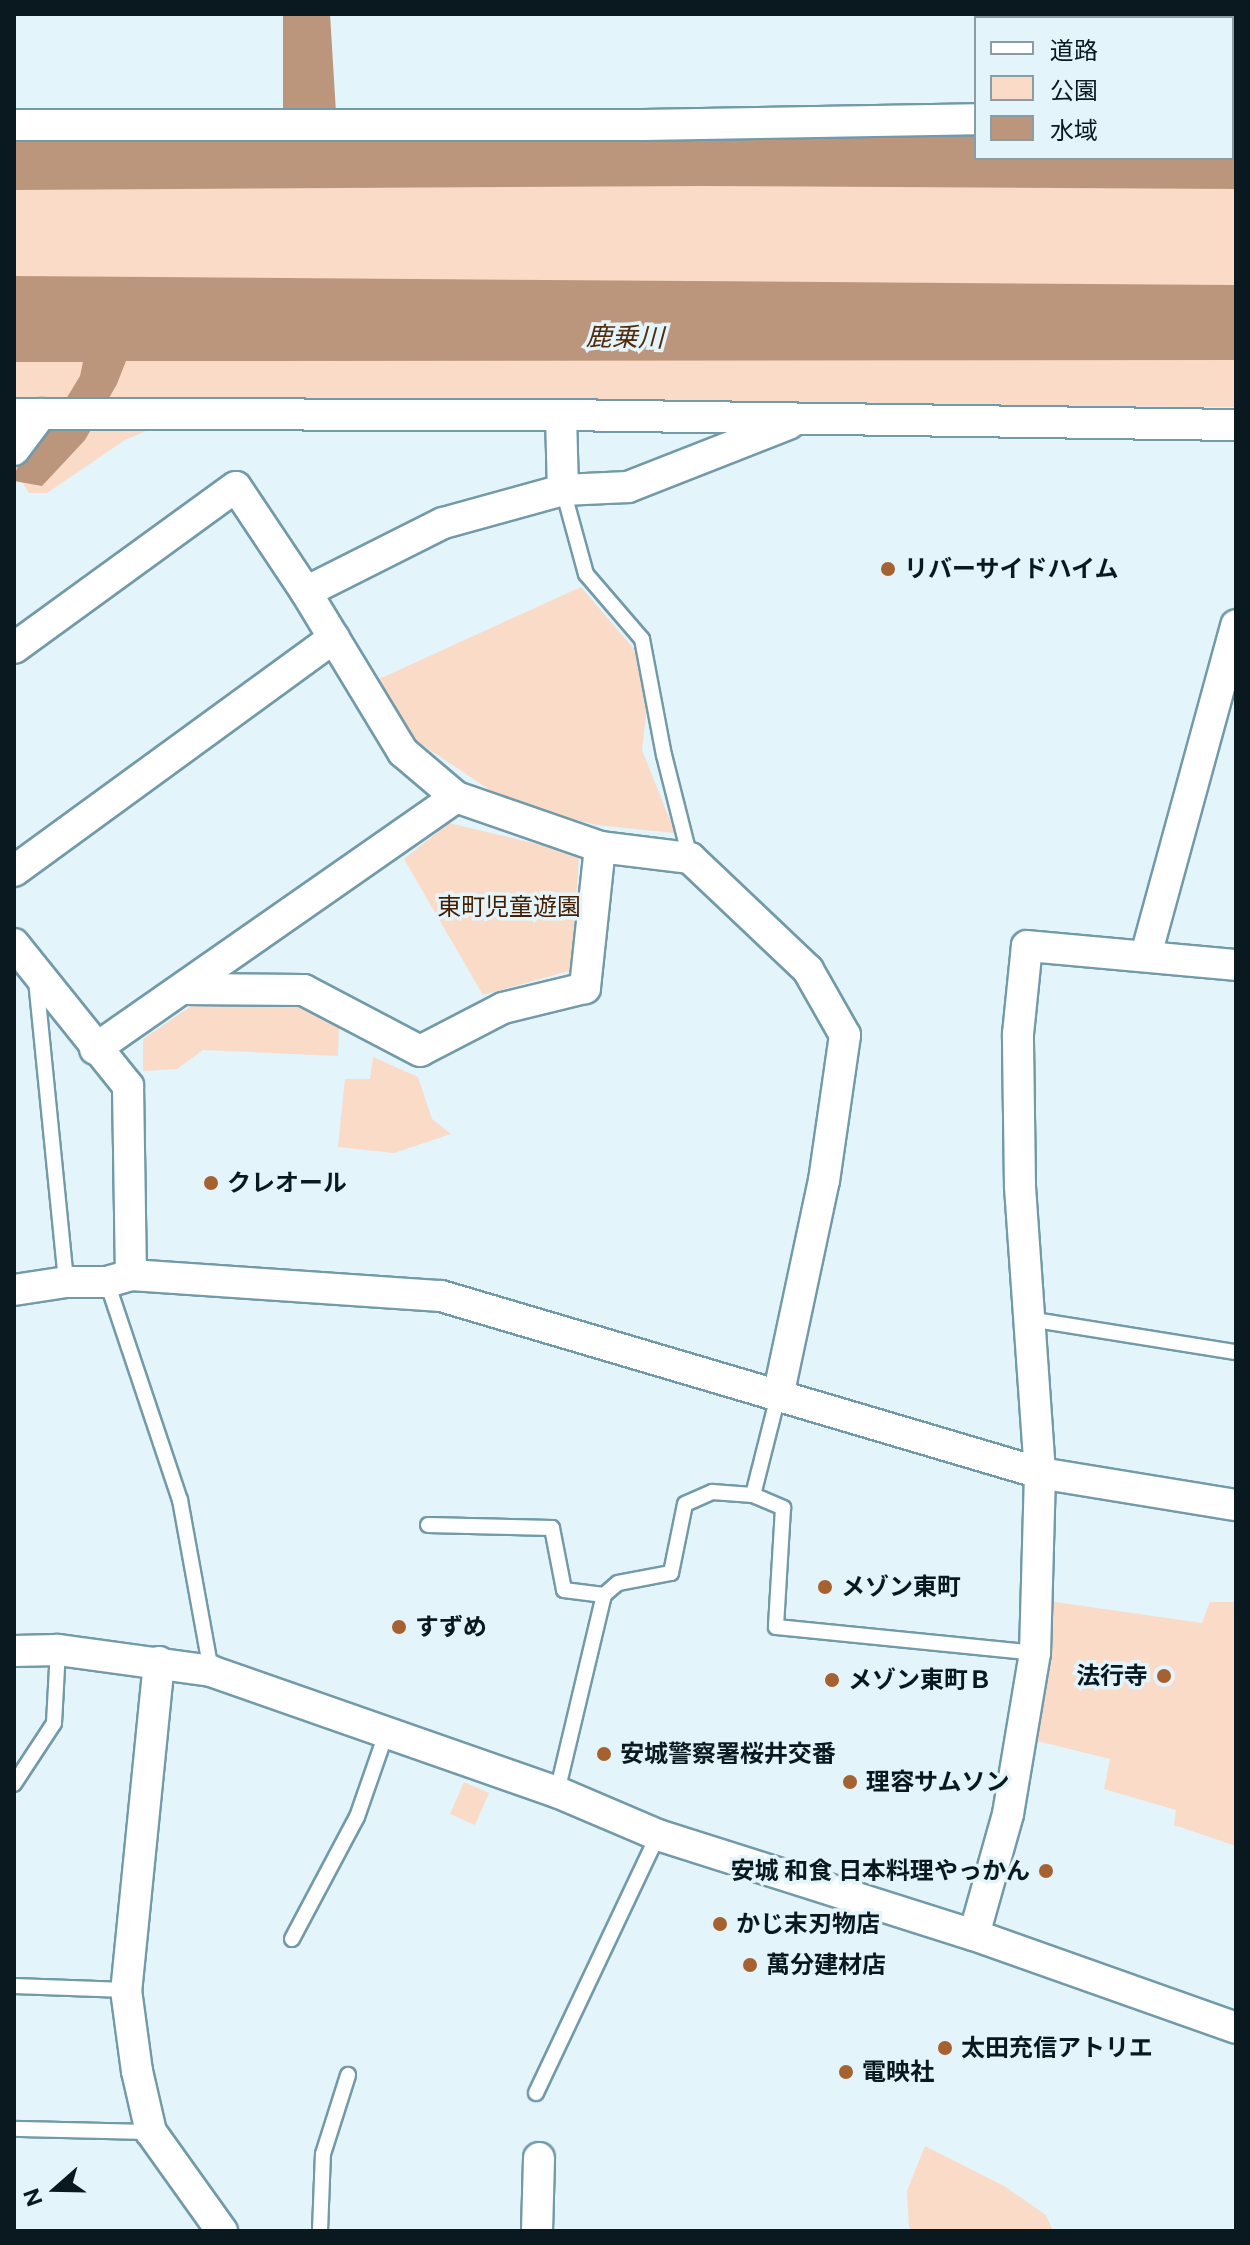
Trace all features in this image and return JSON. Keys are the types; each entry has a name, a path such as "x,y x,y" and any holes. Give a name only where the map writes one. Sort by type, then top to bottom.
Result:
{"street":[{"path":"14,125 643,125 974,119"},
{"path":"14,450 39,414 561,415 1236,425"},
{"path":"561,415 563,490"},
{"path":"306,592 443,523 563,490 628,487 802,418"},
{"path":"14,648 236,487 306,592 403,752 456,797 600,847 690,858 808,970 845,1035 824,1180 778,1396"},
{"path":"1146,955 1236,625"},
{"path":"14,871 334,638"},
{"path":"95,1049 456,797"},
{"path":"184,989 304,990 420,1051 503,1008 585,988 600,847"},
{"path":"14,944 95,1049 128,1086 119,1278"},
{"path":"974,1935 1008,1814 1035,1653 1040,1473 1020,1186 1018,1034 1027,946 1236,965"},
{"path":"14,1290 119,1278 441,1296 1040,1473 1236,1505"},
{"path":"17,1644 211,1671 557,1792 658,1835 974,1935 1236,2028"},
{"path":"159,1662 126,1990 137,2071 151,2132 222,2231"},
{"path":"537,2231 539,2158"}],"lane":[{"path":"563,490 586,574 642,639 664,755 690,858"},
{"path":"35,971 66,1282"},
{"path":"119,1278 180,1500 211,1671"},
{"path":"1029,1319 1236,1352"},
{"path":"753,1495 778,1396"},
{"path":"557,1792 604,1595 618,1583 671,1573 685,1504 712,1492 753,1495 783,1508 776,1627 1035,1653"},
{"path":"428,1525 552,1528 564,1590 604,1595"},
{"path":"14,1784 54,1723 58,1650"},
{"path":"292,1939 357,1817 387,1731"},
{"path":"536,2093 658,1835"},
{"path":"14,1986 126,1990"},
{"path":"320,2231 323,2154 348,2075"},
{"path":"17,2129 151,2132"}],"green space":[{"path":"1236,178 1236,407 14,400 14,184"},
{"path":"61,423 153,428 125,440 47,493 29,493 14,469 35,455"},
{"path":"581,587 634,649 647,706 642,750 675,833 596,825 508,802 412,738 377,680"},
{"name":"東町児童遊園","path":"449,823 579,854 572,970 483,995 404,859"},
{"path":"197,1002 300,1002 339,1025 338,1056 203,1050 177,1069 143,1071 143,1039"},
{"path":"373,1057 418,1077 432,1119 451,1134 394,1153 338,1147 345,1079 370,1079"},
{"path":"1048,1601 1202,1623 1210,1602 1236,1602 1236,1846 1174,1825 1176,1810 1104,1789 1110,1759 1029,1739"},
{"path":"464,1782 489,1793 475,1825 450,1814"},
{"path":"925,2146 1004,2186 1046,2215 1053,2231 914,2231 909,2227 907,2191"}],"water":[{"path":"283,14 330,14 337,129 974,126 974,160 1234,160 1236,123 1236,189 700,186 14,190 14,129 283,129"},
{"name":"鹿乗川","path":"14,276 1236,285 1236,360 126,361 117,384 85,440 42,486 14,481 14,475 22,458 52,422 80,376 83,362 14,362"}],"place":[{"name":"リバーサイドハイム","path":"888,569"},
{"name":"クレオール","path":"211,1183"},
{"name":"メゾン東町","path":"825,1587"},
{"name":"すずめ","path":"399,1627"},
{"name":"法行寺","path":"1164,1676"},
{"name":"メゾン東町Ｂ","path":"832,1680"},
{"name":"安城警察署桜井交番","path":"604,1754"},
{"name":"理容サムソン","path":"850,1782"},
{"name":"安城 和食 日本料理やっかん","path":"1046,1871"},
{"name":"かじ末刃物店","path":"720,1924"},
{"name":"萬分建材店","path":"750,1965"},
{"name":"太田充信アトリエ","path":"945,2048"},
{"name":"電映社","path":"846,2072"}]}
